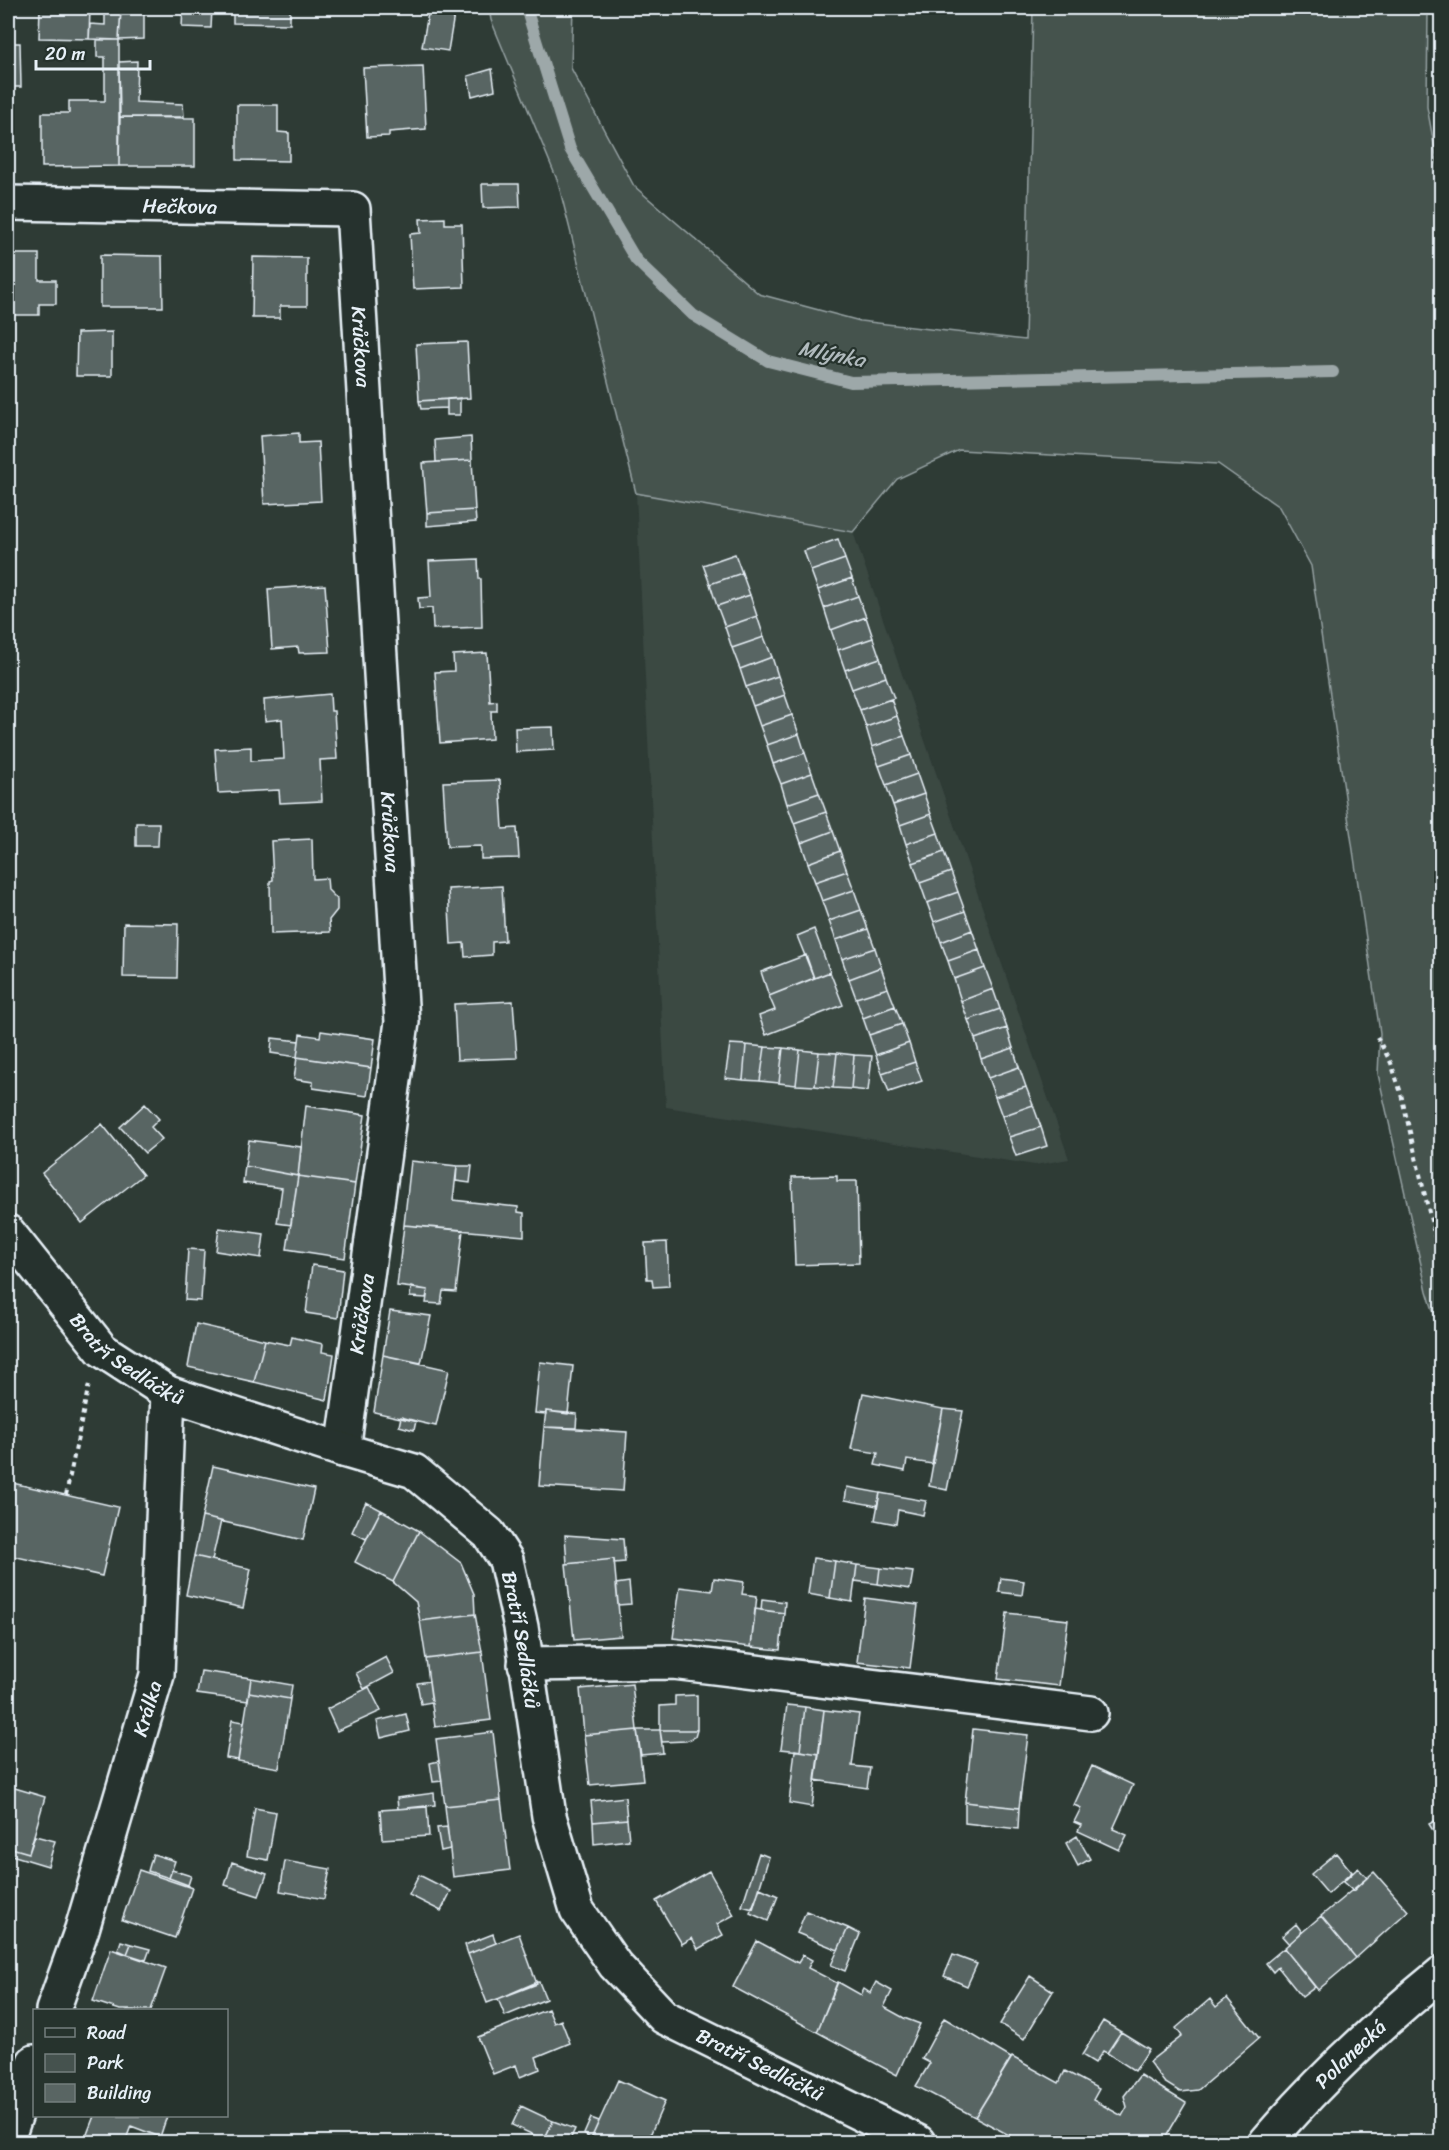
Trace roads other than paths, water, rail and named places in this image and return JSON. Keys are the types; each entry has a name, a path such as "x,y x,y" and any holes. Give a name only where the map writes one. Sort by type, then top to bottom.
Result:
{"street":[{"name":"Hečkova","path":"8,203 353,209"},
{"name":"Krůčkova","path":"344,1450 402,1022 353,209"},
{"name":"Bratří Sedláčků","path":"8,1232 102,1350 168,1393 414,1471 489,1534 506,1560 521,1627 552,1827 578,1910 615,1965 664,2017 918,2142"},
{"name":"Králka","path":"53,2009 82,1929 157,1675 168,1393"},
{"path":"525,1664 673,1662 1091,1713"},
{"name":"Polanecká","path":"1266,2142 1340,2062 1395,2011 1442,1973"},
{"path":"8,2137 33,2065"}],"waterway":[{"name":"Mlýnka","path":"526,8 570,149 636,260 693,315 768,361 851,382 1333,372"}]}
